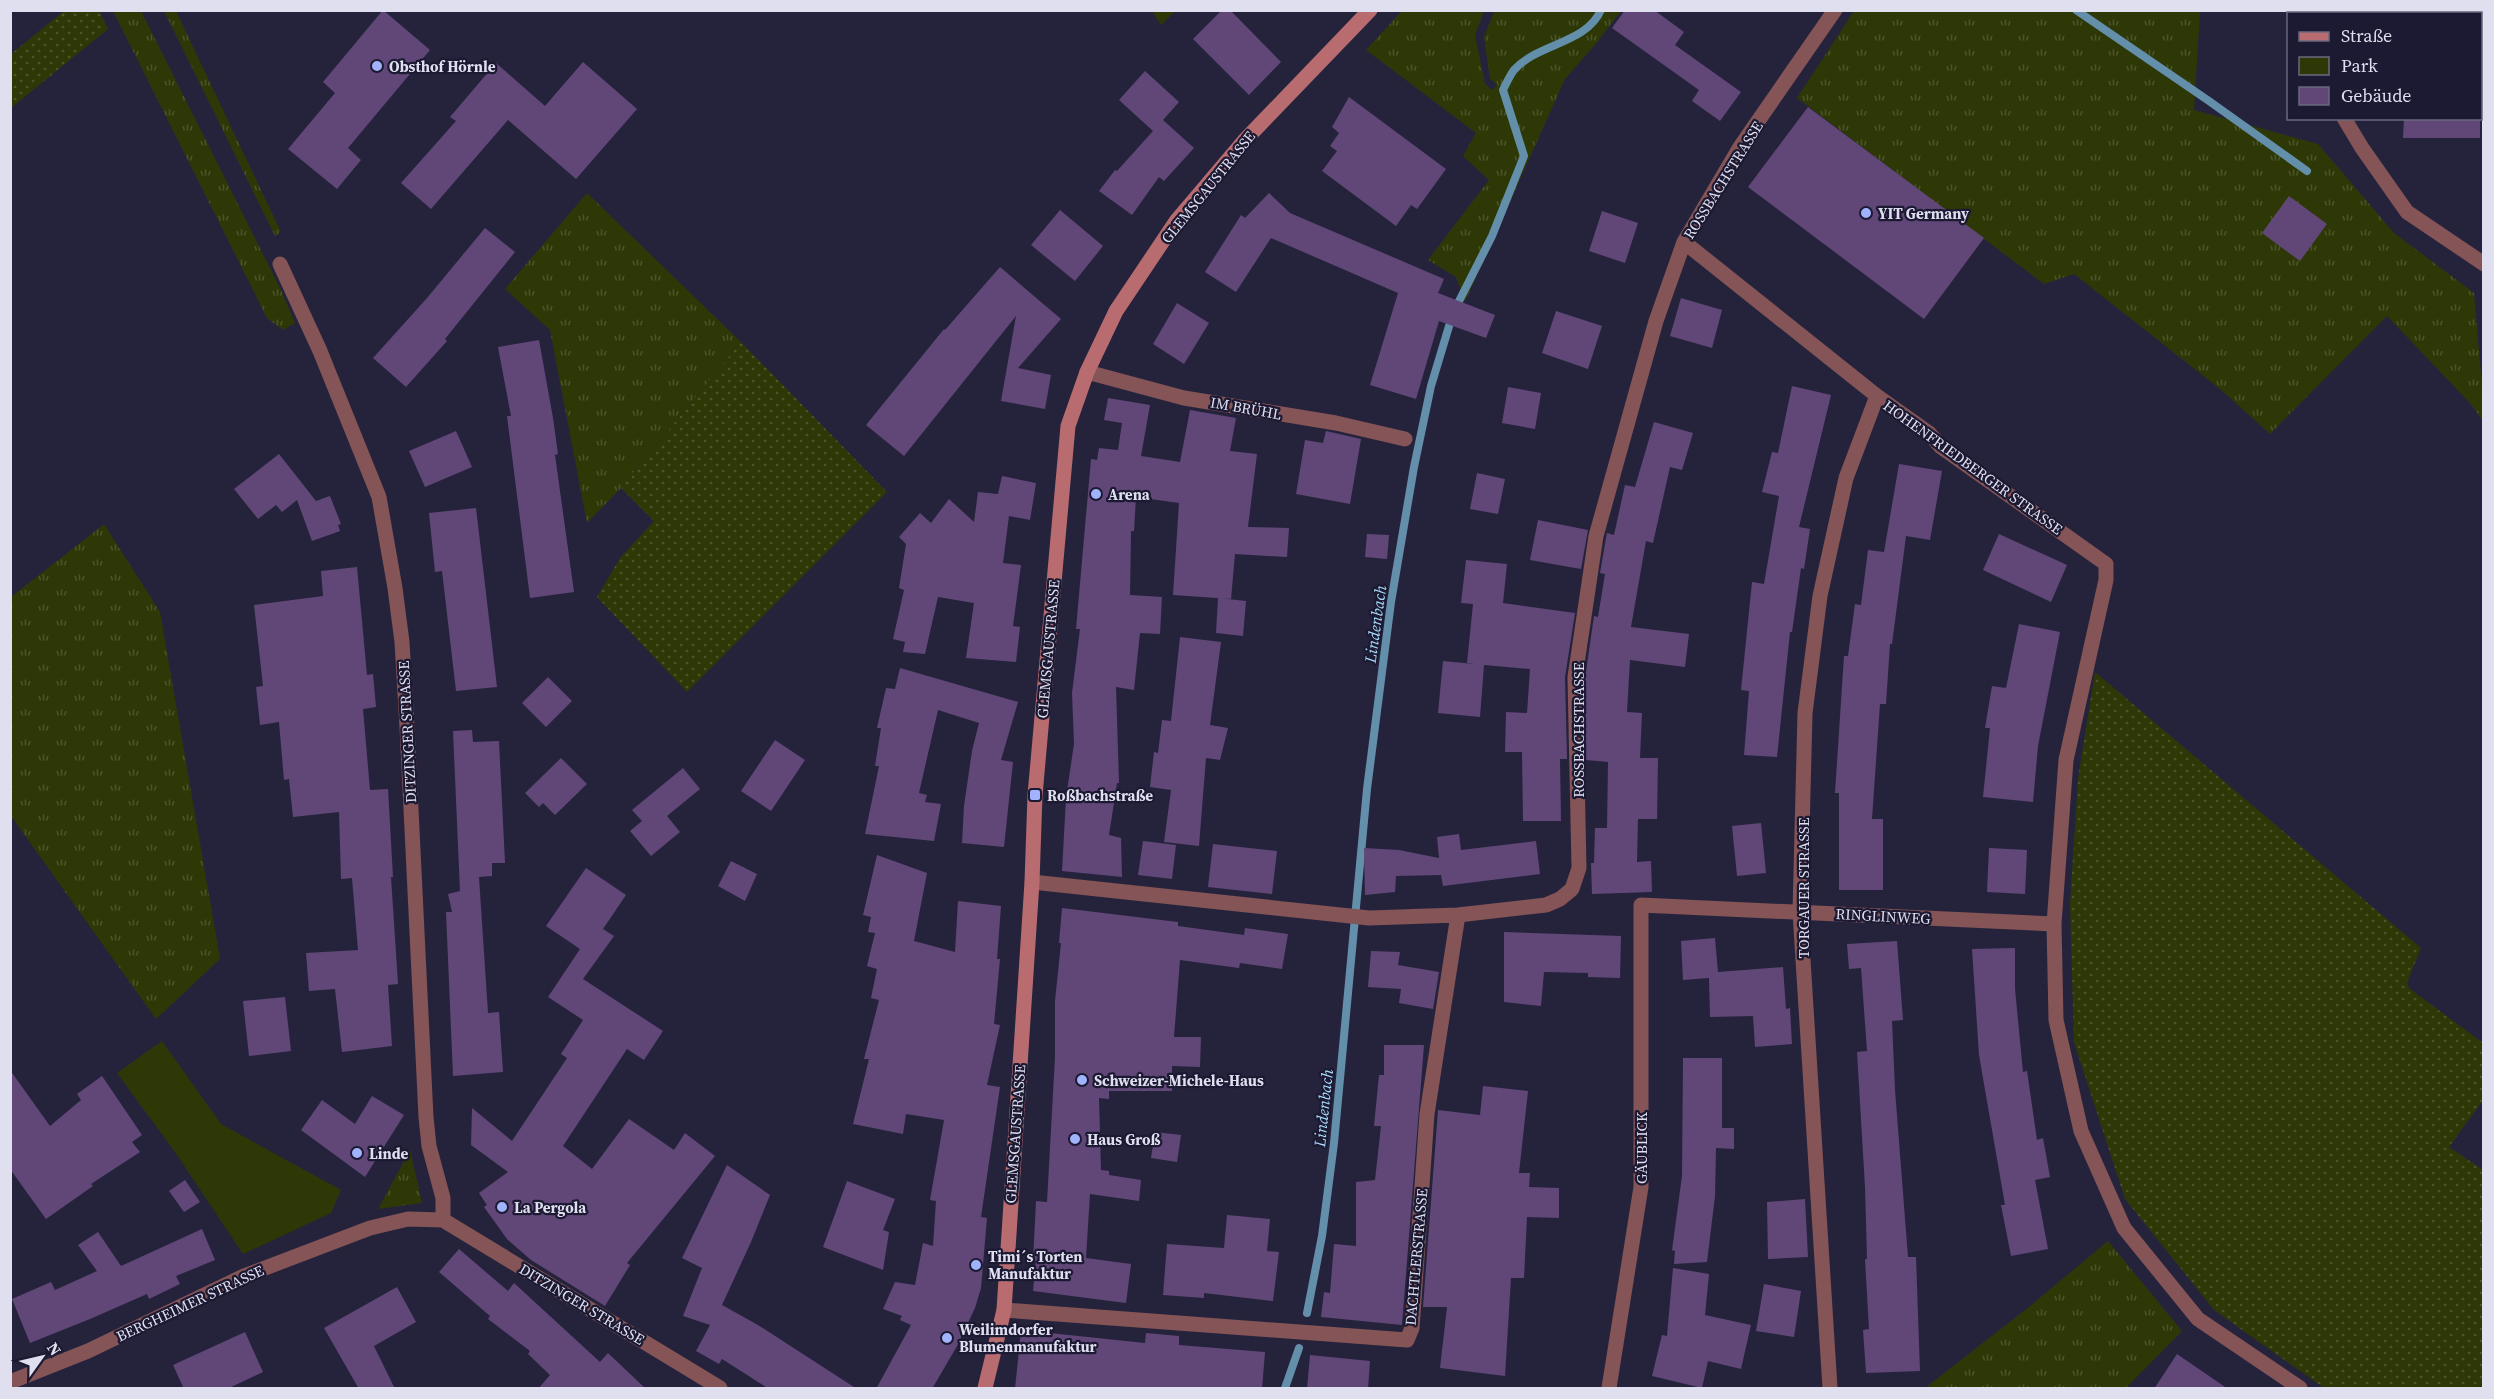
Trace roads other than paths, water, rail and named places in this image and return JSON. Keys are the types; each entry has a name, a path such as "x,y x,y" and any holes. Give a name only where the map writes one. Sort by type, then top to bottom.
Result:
{"main road":[{"name":"GLEMSGAUSTRASSE","path":"985,1389 1004,1310 1032,882 1035,795 1068,426 1088,372 1116,311 1177,220 1244,141 1370,10"}],"street":[{"name":"ROSSBACHSTRASSE","path":"1032,882 1321,915 1369,918 1458,915 1546,905 1560,899 1572,889 1579,868 1575,677 1596,536 1656,321 1684,242 1740,147 1835,10"},
{"path":"2345,120 2407,212 2484,264"},
{"name":"HOHENFRIEDBERGER STRASSE","path":"1684,242 1877,396 1929,433 1941,447 2106,564 2106,580 2066,760 2054,924 2056,1020 2078,1120 2124,1228 2198,1319 2300,1389"},
{"name":"DITZINGER STRASSE","path":"280,264 320,351 379,497 393,577 402,642 407,716 425,1098 429,1146 443,1198 444,1220"},
{"name":"IM BRÜHL","path":"1088,372 1184,398 1336,423 1406,439"},
{"name":"TORGAUER STRASSE","path":"1830,1389 1800,912 1805,713 1820,596 1846,478 1877,396"},
{"name":"RINGLINWEG","path":"1641,905 2054,924"},
{"name":"GÄUBLICK","path":"1609,1389 1641,1186 1641,905"},
{"name":"DACHTLERSTRASSE","path":"1004,1310 1407,1340 1412,1328 1427,1114 1458,915"},
{"name":"DITZINGER STRASSE","path":"370,1228 408,1219 444,1220 720,1389"},
{"name":"BERGHEIMER STRASSE","path":"10,1382 88,1351 244,1276 370,1228"}],"waterway":[{"name":"Lindenbach","path":"1307,1313 1322,1236 1334,1143 1367,789 1391,602 1414,467 1431,386 1453,313 1492,236 1524,156 1503,90 1513,72 1524,61 1584,30 1601,10"},
{"path":"2076,10 2307,171"},
{"name":"Lindenbach","path":"1285,1388 1299,1348"}],"place":[{"name":"Obsthof Hörnle","path":"377,66"},
{"name":"YIT Germany","path":"1866,213"},
{"name":"Arena","path":"1096,494"},
{"name":"Roßbachstraße","path":"1035,795"},
{"name":"Schweizer-Michele-Haus","path":"1082,1080"},
{"name":"Haus Groß","path":"1075,1139"},
{"name":"Linde","path":"357,1153"},
{"name":"La Pergola","path":"502,1207"},
{"name":"Timi´s Torten Manufaktur","path":"976,1265"},
{"name":"Weilimdorfer Blumenmanufaktur","path":"947,1338"}]}
